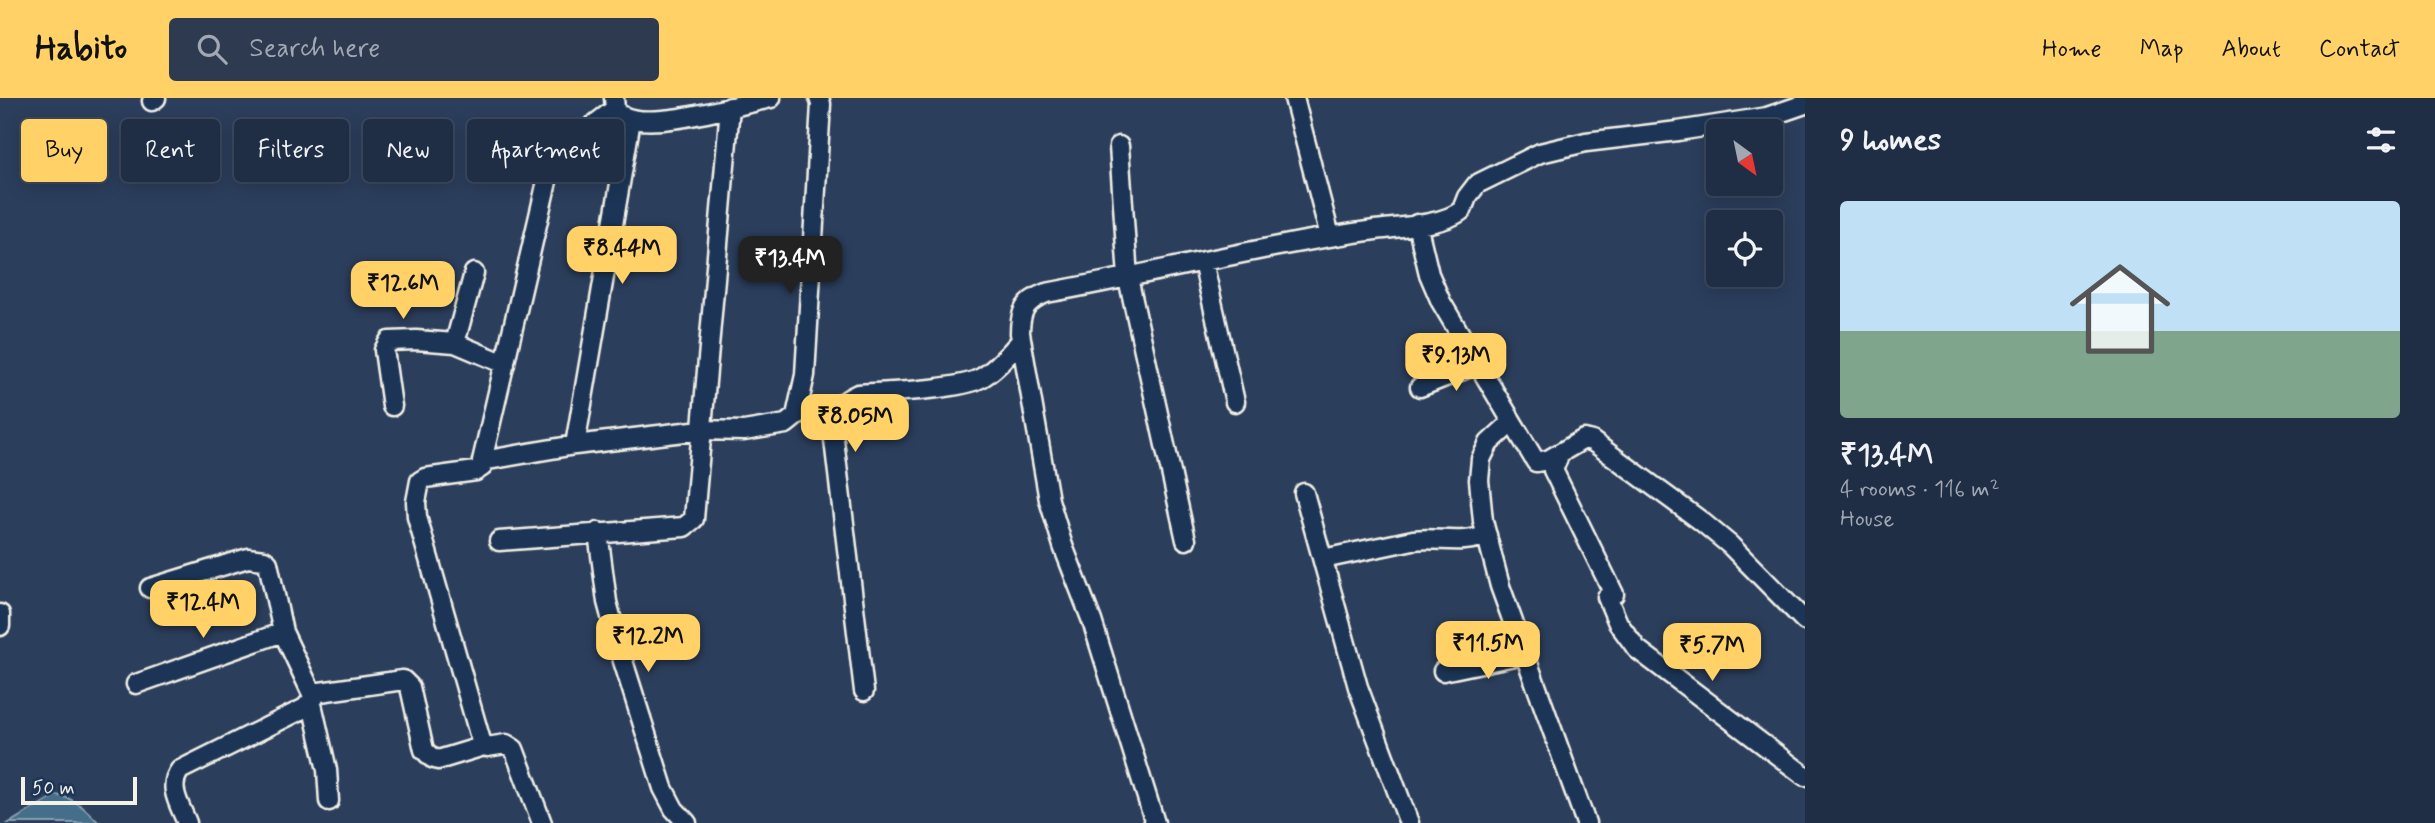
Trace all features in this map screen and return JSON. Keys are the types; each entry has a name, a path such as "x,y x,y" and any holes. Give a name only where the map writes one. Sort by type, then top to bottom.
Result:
{"street":[{"path":"485,746 481,741 465,678 420,530 416,502 418,484 422,480 476,471 482,467 551,164 558,152 614,103 631,120 682,117 771,98"},
{"path":"482,461 575,445 701,430 762,429 790,423 797,413 804,374 821,104 819,98"},
{"path":"1294,98 1330,236"},
{"path":"1155,823 1092,621 1063,546 1049,500 1021,341 1022,309 1034,298 1046,293 1330,236 1417,224 1457,215 1476,184 1540,153 1586,142 1767,117 1805,104"},
{"path":"499,541 598,531 684,527 692,523 695,516 730,107"},
{"path":"575,445 631,120"},
{"path":"1119,146 1128,278 1186,540"},
{"path":"1417,224 1429,274 1441,302 1536,461 1544,462 1586,439 1602,447 1701,520 1730,545 1805,621"},
{"path":"1203,262 1235,402"},
{"path":"455,343 474,273"},
{"path":"392,406 384,350 386,344 393,340 455,343 505,364"},
{"path":"864,691 832,423 835,411 844,401 858,394 959,384 980,379 1021,341"},
{"path":"1420,387 1478,364"},
{"path":"1512,422 1489,443 1481,458 1479,480 1487,535 1500,586 1586,823"},
{"path":"1560,453 1553,470 1611,596 1618,623 1637,649 1805,776"},
{"path":"1304,493 1357,687 1409,823"},
{"path":"598,531 607,602 623,661 663,788 674,809 687,823"},
{"path":"1323,559 1413,540 1427,538 1463,542 1487,535"},
{"path":"150,588 248,558 258,558 268,563 283,632 312,698 327,770 329,801"},
{"path":"0,614 0,626"},
{"path":"136,684 283,632"},
{"path":"1443,671 1524,654"},
{"path":"187,823 173,782 180,770 312,698 403,680 410,687 427,755 438,760 485,746 506,744 514,749 542,823"}],"water":[{"path":"56,795 75,802 99,823 9,823"}]}
